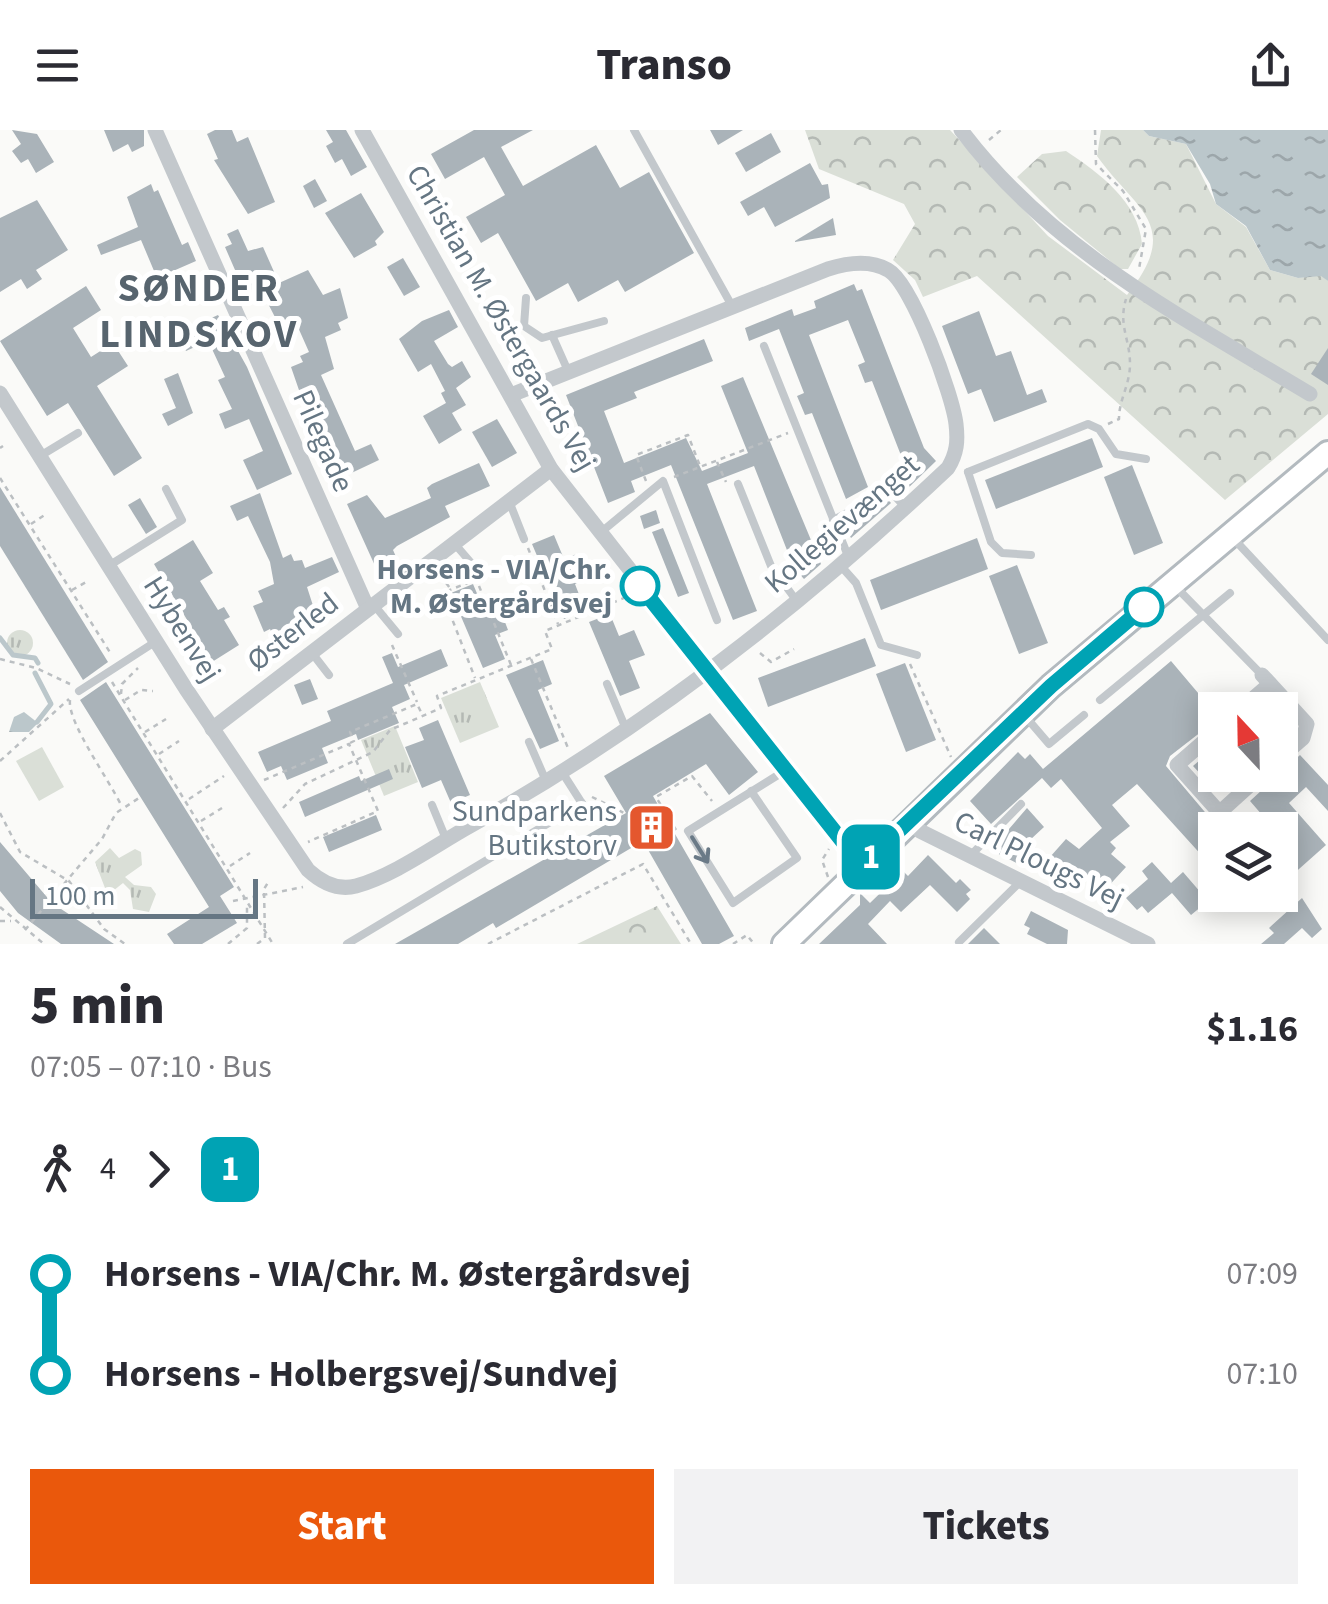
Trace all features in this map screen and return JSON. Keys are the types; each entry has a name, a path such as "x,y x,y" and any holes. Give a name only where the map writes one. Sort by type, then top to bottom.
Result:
{"main road":[{"path":"784,944 1022,713 1328,453"}],"street":[{"name":"Pilegade","path":"156,130 371,607"},
{"name":"Christian M. Østergaards Vej","path":"362,130 551,469 862,866"},
{"path":"961,130 1012,191 1050,227 1130,288 1310,394"},
{"name":"Kollegievænget","path":"511,395 848,263 889,270 914,306 956,418 956,454 906,508 708,672"},
{"name":"Hybenvej","path":"0,393 212,729 293,848 323,881"},
{"name":"Østerled","path":"212,729 551,469"},
{"path":"323,881 356,886 446,839 546,782 708,672"},
{"path":"1256,692 1266,680 1277,692"},
{"path":"1298,714 1308,724 1298,742"},
{"path":"1198,747 1177,765 1198,788"},
{"path":"1202,792 1220,812 1242,792"},
{"name":"Carl Plougs Vej","path":"909,820 920,831 1148,944"}],"lane":[{"path":"634,130 732,306"},
{"path":"526,298 524,326 542,338 604,321"},
{"path":"552,336 568,372"},
{"path":"764,346 834,520 844,561 881,646 917,655"},
{"path":"968,472 1080,424 1099,428 1116,454 1146,459"},
{"path":"40,456 78,433"},
{"path":"834,520 908,462"},
{"path":"951,463 968,472 991,542 1002,552 1031,555"},
{"path":"599,534 663,481 717,620"},
{"path":"738,484 771,566 796,602"},
{"path":"884,484 906,508"},
{"path":"110,564 182,520 166,488"},
{"path":"509,500 524,539"},
{"path":"1230,535 1328,640"},
{"path":"454,543 480,572"},
{"path":"1172,583 1266,680"},
{"path":"1100,700 1230,593"},
{"path":"371,607 398,634"},
{"path":"79,691 158,645"},
{"path":"312,652 329,675"},
{"path":"608,684 626,729"},
{"path":"1022,713 1049,744 1084,715"},
{"path":"529,742 546,782"},
{"path":"568,767 590,816"},
{"path":"752,792 797,858 732,903 688,831 786,770"},
{"path":"347,944 582,803"},
{"path":"970,856 1021,804"},
{"path":"432,805 446,839"},
{"path":"960,942 1020,881"}],"path":[{"path":"1096,130 1096,164 1123,191 1146,229 1146,246 1120,321 1130,360 1126,391 1119,419 1099,428"},
{"path":"663,481 797,429"},
{"path":"650,492 636,455 688,435 700,466"},
{"path":"716,460 725,482 738,484"},
{"path":"0,478 118,666"},
{"path":"29,524 46,514"},
{"path":"524,539 559,626"},
{"path":"430,562 451,590"},
{"path":"476,680 442,600 442,594 451,590 476,580 511,665"},
{"path":"71,591 88,581"},
{"path":"276,822 289,797 305,784 374,752 390,730 441,708 436,696 552,649 545,631 641,587"},
{"path":"389,639 422,716"},
{"path":"747,642 770,662 794,649"},
{"path":"120,695 122,684 158,645"},
{"path":"905,652 944,750 963,768"},
{"path":"530,658 568,767"},
{"path":"0,660 36,668 79,691 0,761"},
{"path":"114,686 229,866 273,944"},
{"path":"124,701 141,690 153,691"},
{"path":"70,698 73,725 102,764 122,808"},
{"path":"250,786 349,744 354,741 350,732 418,704"},
{"path":"144,733 166,720"},
{"path":"158,754 179,741"},
{"path":"293,848 378,812 349,744"},
{"path":"187,800 224,776"},
{"path":"688,831 680,836 656,797 692,776 720,811"},
{"path":"582,803 593,796 624,812"},
{"path":"26,930 102,839 122,808 139,798"},
{"path":"200,822 222,808"},
{"path":"0,812 20,852 66,879 104,929 125,944"},
{"path":"840,840 822,860 824,872 840,888"},
{"path":"229,866 250,853"},
{"path":"488,944 643,864 691,944"},
{"path":"257,944 266,932 270,881"},
{"path":"233,901 247,901 323,881"},
{"path":"228,944 248,928 244,912 247,901"},
{"path":"0,908 44,944"},
{"path":"0,921 12,921"},
{"path":"733,944 747,935 754,944"}],"green space":[{"path":"805,130 950,130 1048,236 1127,295 1144,271 1152,251 1153,234 1138,205 1097,156 1101,130 1143,130 1149,136 1186,144 1216,204 1246,227 1270,270 1298,278 1321,275 1328,281 1328,414 1225,500 977,276 923,297 915,280 893,260 915,224 904,204 819,169"},
{"path":"1066,151 1115,190 1133,214 1142,244 1128,269 1120,269 1060,220 1017,177 1042,154"},
{"path":"20,630 29,634 33,643 29,652 20,656 11,652 7,643 11,634"},
{"path":"480,682 499,727 460,743 441,698"},
{"path":"395,726 418,782 384,796 361,740"},
{"path":"42,747 64,787 39,801 16,761"},
{"path":"110,848 119,858 135,849 141,852 142,865 125,877 134,885 151,887 156,894 149,912 133,909 130,890 123,883 113,891 105,888 95,862"},
{"path":"657,906 681,944 577,944"}],"water":[{"path":"1143,130 1328,130 1328,281 1321,276 1298,278 1270,270 1246,226 1216,204 1210,184 1186,144 1149,136"},
{"path":"24,712 38,723 29,732 9,732 14,717"}],"building":[{"path":"12,130 37,134 54,162 36,173 28,159 21,163 12,151 21,144"},
{"path":"104,130 144,130 144,146 132,152 128,144 113,152"},
{"path":"232,130 237,142 248,137 275,202 248,214 214,160 218,159 207,134"},
{"path":"326,130 346,130 367,167 351,176 342,159 335,163 326,146 333,142"},
{"path":"474,130 533,130 501,147 523,186 596,145 620,188 649,172 694,253 625,292 618,280 578,302 568,283 536,301 498,233 481,243 466,217 505,195 484,157 445,179 431,154"},
{"path":"710,130 743,130 718,145"},
{"path":"771,133 781,152 746,172 735,153"},
{"path":"810,163 822,185 828,184 830,198 775,227 764,207 748,216 740,202"},
{"path":"315,179 327,201 314,208 303,186"},
{"path":"151,184 154,192 158,190 182,245 188,242 196,261 157,278 141,240 101,255 97,245 138,227 127,197"},
{"path":"361,193 384,232 375,241 377,245 354,258 325,213"},
{"path":"37,200 68,250 36,270 42,279 27,289 21,279 0,292 0,218"},
{"path":"833,218 836,235 795,242 795,241"},
{"path":"238,229 248,251 263,247 279,283 308,270 323,295 340,288 348,318 338,323 341,330 325,337 334,369 321,375 355,451 371,444 379,460 345,476 318,415 309,419 291,367 303,362 300,356 309,352 293,316 278,323 259,286 247,292 242,286 225,247 232,244 227,234"},
{"path":"403,258 420,287 404,296 387,267"},
{"path":"854,284 857,291 862,289 924,448 936,461 903,493 894,484 914,467 915,460 909,455 902,458 872,381 865,383 858,365 865,362 848,320 809,335 868,487 846,499 812,413 805,415 797,396 804,393 779,329 749,341 745,328 792,309 794,316 816,308 814,301"},
{"path":"86,286 101,310 73,328 91,357 113,343 128,366 97,386 142,458 114,476 68,403 47,416 0,341"},
{"path":"449,310 458,327 434,341 448,364 452,367 462,361 471,377 456,388 466,405 452,413 462,430 439,444 423,416 446,403 441,393 445,391 431,364 418,372 399,339 422,321"},
{"path":"979,311 996,356 1011,351 1027,395 1042,389 1047,402 994,422 981,389 968,394 942,326"},
{"path":"218,315 247,367 292,474 257,490 243,460 263,451 249,419 225,429 219,414 232,409 218,380 225,377 212,349 208,341 186,351 178,333"},
{"path":"704,339 713,361 634,392 637,398 604,411 624,463 686,438 702,471 748,453 721,386 743,377 821,564 804,579 794,568 754,466 707,484 757,611 733,620 671,465 631,481 635,492 608,503 566,395"},
{"path":"1328,348 1328,385 1311,374"},
{"path":"178,373 193,413 168,426 162,414 176,408 164,379"},
{"path":"497,419 517,453 492,467 472,432"},
{"path":"1092,438 1103,467 996,509 985,480"},
{"path":"479,463 490,486 445,506 450,517 397,546 393,550 397,559 376,568 347,504 367,495 385,518 431,498 427,488 432,484"},
{"path":"1132,465 1163,543 1134,555 1104,477"},
{"path":"0,487 108,662 83,680 0,546"},
{"path":"260,493 283,558 291,554 294,561 302,560 305,568 332,557 339,572 307,587 317,618 309,621 311,626 292,634 294,638 277,645 270,629 264,632 253,606 263,602 258,591 274,584 270,562 248,516 237,521 230,506"},
{"path":"883,494 891,503 851,538 844,526"},
{"path":"140,498 157,527 146,534 128,505"},
{"path":"656,510 660,523 644,529 640,516"},
{"path":"663,528 689,593 678,597 652,532"},
{"path":"554,535 564,559 579,553 590,578 575,584 585,610 564,619 532,544"},
{"path":"977,538 988,569 881,610 870,580"},
{"path":"193,540 213,573 200,581 218,610 224,607 230,617 224,620 239,645 212,662 154,564"},
{"path":"1017,565 1048,643 1019,654 989,576"},
{"path":"473,584 484,610 498,604 508,630 495,635 505,659 483,668 451,593"},
{"path":"610,614 619,636 634,630 645,655 629,661 640,688 620,696 589,622"},
{"path":"865,638 876,666 768,707 758,678"},
{"path":"441,649 448,666 404,685 410,699 392,707 399,723 358,740 356,734 322,748 328,763 287,780 281,766 267,772 258,752 331,721 327,711 393,683 382,657 392,653 398,667"},
{"path":"543,660 552,684 538,690 559,741 540,749 506,675"},
{"path":"1171,661 1198,693 1198,734 1170,756 1166,766 1205,812 1198,812 1198,851 1137,784 1112,805 1130,826 1110,842 1116,848 1111,854 1126,867 1104,891 1087,875 1080,883 1075,878 1070,884 1057,873 1062,867 1050,857 1066,839 1079,849 1102,828 1061,779 1051,788 1042,778 991,824 970,801 1018,752 1025,759 1030,754 1043,769"},
{"path":"905,663 936,740 906,752 876,674"},
{"path":"310,679 318,699 302,705 294,685"},
{"path":"106,682 234,887 220,896 237,923 202,944 174,944 167,934 209,907 80,700"},
{"path":"710,713 758,772 729,795 706,764 653,796 734,936 719,944 702,944 643,841 496,928 493,923 458,944 395,944 626,813 604,776"},
{"path":"438,720 470,795 451,803 441,780 422,788 405,747 424,740 419,728"},
{"path":"1298,757 1328,785 1328,811 1306,787 1289,803 1297,812 1260,812 1250,801 1260,792 1298,792"},
{"path":"389,769 393,779 305,817 299,802 359,776 361,781"},
{"path":"1027,808 1044,827 1016,853 1030,870 991,850"},
{"path":"1298,813 1326,845 1298,870"},
{"path":"376,815 382,830 329,852 323,837"},
{"path":"0,842 52,903 114,944 61,944 18,913 0,891"},
{"path":"928,855 956,883 960,879 971,890 966,894 970,899 957,912 930,885 901,912 890,901 868,924 887,944 819,944 860,905 860,893 870,903 903,871 908,876"},
{"path":"1152,862 1171,883 1183,872 1198,889 1198,909 1191,915 1172,893 1148,913 1142,906 1137,910 1126,898 1148,879 1142,871"},
{"path":"1302,898 1322,929 1312,938 1302,928 1284,944 1261,944 1274,933 1269,928 1287,912 1298,912"},
{"path":"1031,911 1068,930 1067,944 1047,944 1027,934 1030,928 1024,925"},
{"path":"984,928 1000,944 968,944"}],"waterway":[{"path":"0,638 13,655 35,658 38,663"},
{"path":"35,673 51,704 37,722"}],"bus line":[{"name":"1","path":"640,586 862,866 1051,686 1144,607"}],"place":[{"name":"Horsens - VIA/Chr. M. Østergårdsvej","path":"640,586"},
{"name":"Sundparkens Butikstorv","path":"652,828"}],"district":[{"name":"SØNDER LINDSKOV","path":"199,311"}]}
